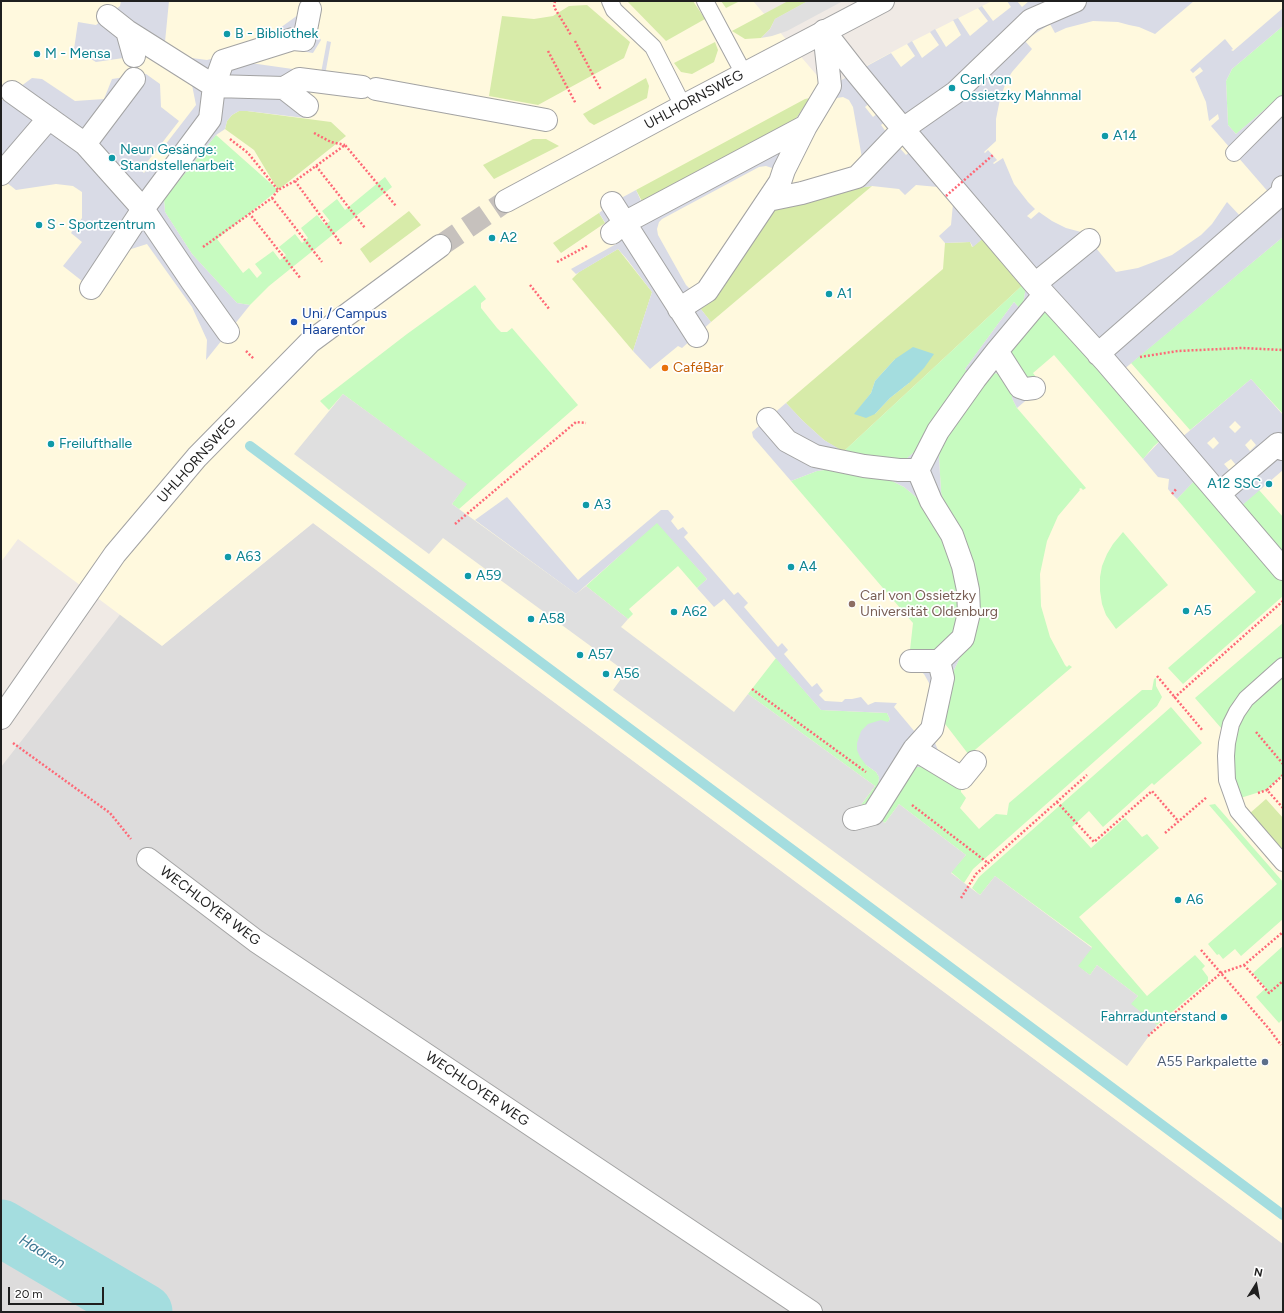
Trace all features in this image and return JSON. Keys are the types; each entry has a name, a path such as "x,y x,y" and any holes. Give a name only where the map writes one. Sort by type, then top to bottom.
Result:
{"street":[{"name":"UHLHORNSWEG","path":"506,201 883,1"},
{"path":"768,200 802,193 857,177 903,129 956,92 1031,20 1075,1"},
{"path":"91,288 144,209 210,119 214,86 223,61 293,39 304,40 310,9"},
{"path":"108,16 127,31 214,86 284,88 298,79 369,88 546,120"},
{"path":"127,31 134,56"},
{"path":"679,309 707,291 780,182 784,170 806,126 830,86 824,31"},
{"path":"824,31 903,129 1040,290 1102,358 1283,569"},
{"path":"85,144 134,79"},
{"path":"284,88 307,106"},
{"path":"12,92 85,144 144,209 191,280 228,332"},
{"path":"1,174 49,118"},
{"path":"618,228 806,126"},
{"path":"1102,358 1282,193 1283,187"},
{"path":"612,203 618,228 679,309 697,336"},
{"path":"918,470 938,431 1040,290 1089,240"},
{"name":"UHLHORNSWEG","path":"3,711 115,554 197,457 310,342 440,246"},
{"path":"191,280 192,254"},
{"path":"997,351 1020,387 1026,389 1034,388"},
{"path":"768,419 787,440 815,456 878,468 918,470"},
{"path":"1220,494 1278,444 1282,449"},
{"path":"911,661 939,661 963,638 969,613 968,590 963,566 952,535 932,500 918,470"},
{"path":"854,818 874,814 914,750 932,728 943,678 939,661"},
{"path":"914,750 962,778 975,762"},
{"name":"WECHLOYER WEG","path":"148,859 256,941 811,1312"}],"lane":[{"path":"610,1 614,10 653,47 683,106"},
{"path":"705,1 744,74"},
{"path":"1234,153 1283,104"},
{"path":"1283,666 1246,699 1237,712 1231,724 1226,756 1227,780 1238,811 1283,863"}],"path":[{"path":"555,1 554,7 571,35"},
{"path":"575,41 602,90"},
{"path":"548,51 576,104"},
{"path":"208,122 248,153 278,190"},
{"path":"313,133 332,142 345,145 396,206"},
{"path":"192,254 216,239 249,213 272,198 278,190 295,181 345,145"},
{"path":"946,196 993,155"},
{"path":"316,166 365,228"},
{"path":"295,181 342,245"},
{"path":"272,198 322,262"},
{"path":"249,213 301,279"},
{"path":"557,262 618,228"},
{"path":"530,285 550,310"},
{"path":"228,332 273,379"},
{"path":"1102,358 1178,351 1242,348 1283,350"},
{"path":"454,524 576,422 586,423"},
{"path":"1174,698 1283,601"},
{"path":"1157,676 1174,698 1226,756"},
{"path":"1237,712 1283,764"},
{"path":"8,740 110,813 148,859"},
{"path":"961,898 976,874 1087,775"},
{"path":"1283,775 1267,790 1283,808"},
{"path":"1165,833 1227,780"},
{"path":"1057,802 1094,842 1152,791 1178,821"},
{"path":"1148,1036 1221,973 1244,965 1283,932"},
{"path":"1200,950 1270,1030 1281,1045"},
{"path":"1244,965 1269,993 1283,981"}],"shaded area":[{"name":"Carl von Ossietzky Universität Oldenburg","path":"1,1 753,1 827,87 992,1 1283,1 1283,1244 313,523 162,646 18,539 1,562"},
{"path":"121,1 169,1 165,42 184,57 207,60 266,44 269,36 298,15 319,18 317,34 321,40 313,53 282,48 236,61 321,73 327,41 331,42 322,92 310,91 305,118 247,111 239,111 232,115 227,121 225,129 216,135 164,199 165,212 192,254 237,303 250,305 206,360 207,340 192,307 147,244 125,251 91,288 63,266 82,242 71,233 82,218 82,192 73,186 56,184 16,190 1,178 1,101 32,78 42,79 75,101 104,99 112,79 146,74 160,84 161,107 179,121 141,170 144,173 154,160 162,166 171,155 162,149 196,105 192,85 151,54 96,62 74,49 78,22 96,25 120,6"},
{"path":"808,1 843,1 787,31 761,38 770,29 775,19"},
{"path":"1007,1 1017,1 1022,7 1029,1 1194,1 1155,34 1139,27 1118,22 1093,21 1066,28 1055,33 1050,24 1030,37 1025,41 1032,49 1012,72 1006,82 1000,99 996,119 996,141 984,152 985,153 988,150 997,160 993,163 994,164 1003,158 1014,184 1035,209 1027,216 1031,219 1039,212 1066,228 1081,232 1072,240 1077,242 1085,235 1116,272 1138,268 1172,255 1201,235 1212,224 1227,202 1242,218 1270,194 1211,126 1219,119 1218,114 1209,121 1206,102 1195,77 1203,71 1200,67 1193,73 1190,70 1225,39 1233,51 1283,8 1283,26 1232,69 1226,81 1228,125 1236,134 1283,94 1283,237 1123,370 1181,438 1251,379 1283,415 1283,470 1239,508 1283,559 1283,578 1197,478 1177,499 1172,494 1168,489 1169,479 1158,477 1143,459 1162,439 1053,313 1041,312 1013,343 1011,348 1011,356 1016,370 1037,391 1017,408 1012,398 1013,389 1010,381 1000,374 994,373 984,378 950,421 941,444 939,457 941,492 945,510 964,558 974,594 975,609 973,626 969,639 953,672 939,716 935,743 940,755 950,768 963,773 968,786 965,789 957,778 939,769 913,767 903,773 895,792 877,817 869,811 877,803 879,777 876,772 866,765 860,757 857,750 857,743 861,731 868,724 881,720 888,722 890,719 887,713 821,710 724,599 714,607 697,588 707,579 657,523 576,594 475,520 507,497 578,580 661,510 668,510 674,517 671,521 678,530 683,527 688,533 684,537 734,595 738,592 748,603 744,607 778,647 782,643 788,650 784,654 812,687 817,683 823,691 819,695 825,701 842,702 845,699 861,697 868,705 875,702 897,703 894,707 915,732 923,726 931,715 933,690 924,674 915,667 906,655 910,650 932,652 942,648 954,638 959,628 963,610 963,586 959,564 950,542 939,523 921,501 904,487 882,476 860,470 839,468 817,471 791,481 753,437 752,432 786,403 824,440 853,457 869,464 898,463 906,459 919,448 933,431 972,376 965,369 1014,302 1021,310 1027,281 986,236 973,247 970,242 945,243 939,236 951,225 953,204 938,187 916,185 905,195 899,189 872,186 777,200 770,203 766,207 700,308 711,322 682,348 678,346 650,369 633,351 652,292 626,258 618,249 576,274 571,269 618,243 599,213 612,203 636,190 642,203 644,204 783,132 791,126 810,98 891,53 901,67 915,56 907,44 912,41 922,58 939,45 930,32 935,29 946,47 961,35 953,20 958,18 970,36 988,21 978,8 982,6 993,21 1011,7","holes":["843,97 849,100 853,107 862,158 861,168 855,174 801,190 793,188 789,184 788,177 790,171 832,103 837,98","874,99 883,109 873,117 865,107","890,117 899,128 889,136 881,125","907,136 915,147 906,155 897,145","766,166 772,168 776,174 774,183 706,286 701,290 695,291 686,285 658,235 657,229 659,222 759,167","1235,421 1241,427 1235,433 1229,427","1214,437 1219,443 1213,449 1207,443","1251,439 1256,445 1250,451 1245,445","1231,459 1236,465 1230,471 1224,464"]},
{"path":"343,394 467,484 452,504 576,594 586,586 628,619 621,627 734,712 748,694 875,786 861,805 885,823 899,804 966,855 951,873 980,895 995,876 1092,948 1078,966 1090,975 1097,965 1138,996 1131,1004 1157,1025 1127,1066 613,690 626,672 443,538 429,554 294,454"},
{"path":"313,523 1283,1244 1283,1312 1,1312 1,767 122,612 163,645"}],"green space":[{"path":"627,1 693,1 705,19 666,41"},
{"path":"721,1 740,1 726,8"},
{"path":"788,1 808,1 775,19 770,29 761,38 745,39 732,31"},
{"path":"587,5 630,42 624,58 538,105 489,96 502,16 534,19 553,16 569,6"},
{"path":"1283,26 1283,94 1236,134 1228,125 1226,81 1232,69"},
{"path":"715,42 718,50 714,62 692,74 681,72 674,63"},
{"path":"646,78 649,86 647,98 594,125 589,122 583,114"},
{"path":"810,98 791,126 643,203 636,190 805,99"},
{"path":"239,111 331,122 346,136 278,190 254,150 225,129 227,121 232,115"},
{"path":"216,135 278,190 217,239 243,273 249,268 257,278 262,273 255,264 273,251 280,260 286,255 279,247 295,234 302,243 308,238 301,228 317,215 325,225 330,221 322,211 337,199 345,210 385,177 392,187 269,286 250,305 237,303 192,254 165,212 164,199"},
{"path":"533,139 546,139 559,146 494,179 483,165"},
{"path":"872,186 711,322 700,308 777,200"},
{"path":"409,211 421,225 370,263 360,249"},
{"path":"599,213 605,223 561,253 553,243"},
{"path":"986,236 1027,281 843,452 824,440 786,403 943,269 945,243 970,242 972,247","holes":["895,359 909,383 890,398 875,414 855,414 871,393 875,381"]},
{"path":"1283,237 1283,414 1251,379 1190,430 1131,363"},
{"path":"618,249 652,292 633,351 572,279 579,272"},
{"path":"1027,281 1021,310 1014,302 965,369 972,376 919,448 906,459 898,463 843,452"},
{"path":"475,285 486,299 481,303 481,308 497,328 501,332 507,332 512,328 578,405 459,509 452,504 466,484 343,394 329,410 320,401 407,334"},
{"path":"1041,312 1046,312 1162,439 1143,459 1054,355 1033,373 1038,380 1032,385 1011,356 1011,351"},
{"path":"994,373 1000,374 1013,389 1012,398 1017,408 1086,488 1083,490 1081,488 1079,489 1080,490 1058,516 1047,541 1040,574 1041,606 1050,637 1065,665 1067,667 1069,665 1072,667 969,755 939,716 953,672 969,639 941,492 939,457 941,439 984,378"},
{"path":"839,468 882,476 904,487 921,501 939,523 963,586 953,639 932,652 910,650 913,623 791,481 817,471"},
{"path":"1197,478 1283,577 1283,596 1183,684 1168,668 1256,592 1177,499"},
{"path":"1259,490 1283,517 1283,569 1234,512"},
{"path":"657,522 707,579 697,588 678,566 629,609 633,614 628,619 586,586"},
{"path":"1123,532 1168,585 1116,629 1106,615 1102,604 1100,577 1102,566 1107,554"},
{"path":"1283,623 1283,775 1266,790 1234,800 1228,736 1195,698"},
{"path":"776,658 821,710 887,713 890,719 866,765 876,772 879,777 877,803 869,811 861,805 875,786 748,694"},
{"path":"1156,678 1156,686 1162,697 1157,706 973,869 964,883 951,872 966,855 899,804 885,823 877,817 913,767 927,767 961,788 961,792 966,798 960,808 979,829 996,814 1007,815 1009,803 1142,690 1152,690 1154,679"},
{"path":"1171,707 1202,743 1154,785 1152,783 1103,827 1089,811 1072,827 1091,848 1125,818 1142,837 1147,834 1159,848 1079,917 1147,996 1195,955 1205,966 1202,969 1208,977 1208,981 1157,1025 1130,1004 1138,996 1097,965 1090,975 1077,966 1092,947 995,876 980,895 972,888 979,877"},
{"path":"1266,799 1283,818 1283,853 1249,814"},
{"path":"1215,804 1283,882 1283,919 1241,956 1235,949 1223,959 1219,954 1217,955 1208,944 1277,884 1209,805"},
{"path":"1283,946 1283,1019 1279,1023 1256,997 1266,988 1253,973"}],"water":[{"path":"913,347 934,354 924,368 909,383 890,398 875,414 866,418 854,414 871,393 875,381 895,359"}],"waterway":[{"path":"250,446 1283,1215"},
{"name":"Haaren","path":"1,1228 144,1312"}],"tunnel":[{"path":"440,246 506,201"}],"place":[{"name":"B - Bibliothek","path":"227,34"},
{"name":"M - Mensa","path":"37,54"},
{"name":"Carl von Ossietzky Mahnmal","path":"952,88"},
{"name":"A14","path":"1105,136"},
{"name":"Neun Gesänge: Standstellenarbeit","path":"112,158"},
{"name":"S - Sportzentrum","path":"39,225"},
{"name":"A2","path":"492,238"},
{"name":"A1","path":"829,294"},
{"name":"Uni / Campus Haarentor","path":"294,322"},
{"name":"CaféBar","path":"665,368"},
{"name":"Freilufthalle","path":"51,444"},
{"name":"A12 SSC","path":"1269,484"},
{"name":"A3","path":"586,505"},
{"name":"A63","path":"228,557"},
{"name":"A4","path":"791,567"},
{"name":"A59","path":"468,576"},
{"name":"Carl von Ossietzky Universität Oldenburg","path":"852,604"},
{"name":"A5","path":"1186,611"},
{"name":"A62","path":"674,612"},
{"name":"A58","path":"531,619"},
{"name":"A57","path":"580,655"},
{"name":"A56","path":"606,674"},
{"name":"A6","path":"1178,900"},
{"name":"Fahrradunterstand","path":"1224,1017"},
{"name":"A55 Parkpalette","path":"1265,1062"}]}
